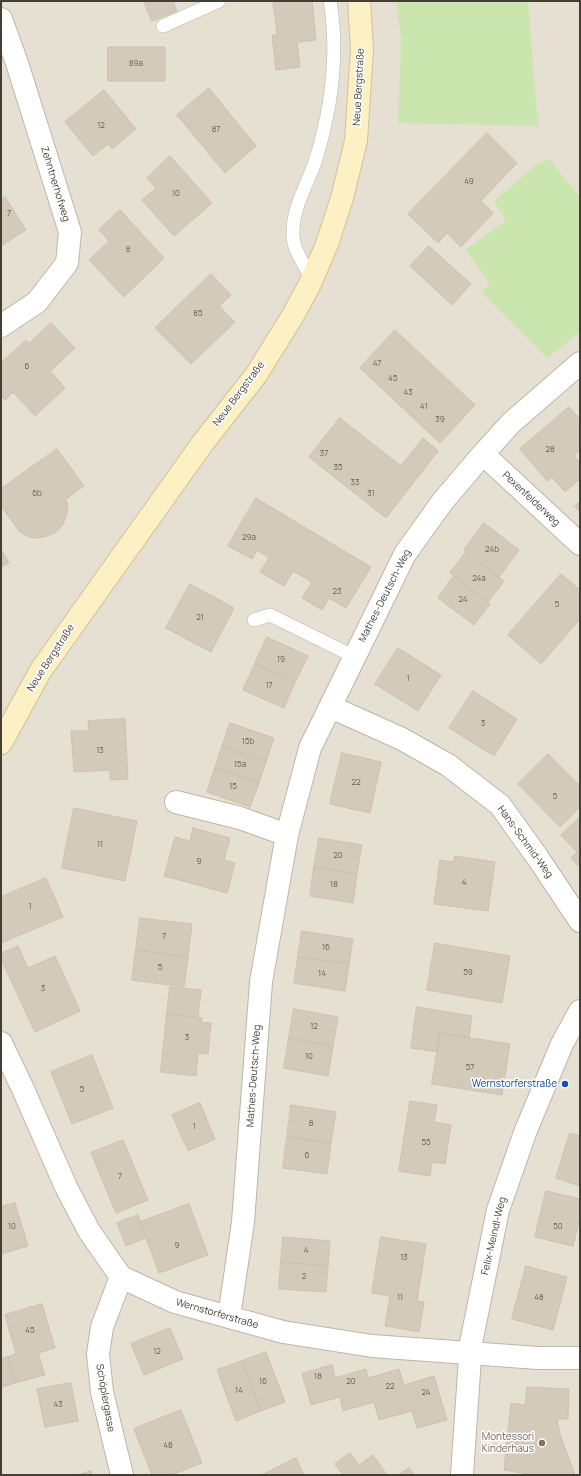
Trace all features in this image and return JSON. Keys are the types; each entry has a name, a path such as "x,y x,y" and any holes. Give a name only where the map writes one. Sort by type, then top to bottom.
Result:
{"street":[{"name":"Neue Bergstraße","path":"1,743 41,670 202,444 256,375 292,317 312,279 327,244 342,198 356,140 362,49 359,1"},
{"name":"Zehntnerhofweg","path":"1,326 37,302 67,263 70,232 17,63 2,24"},
{"name":"Mathes-Deutsch-Weg","path":"229,1318 243,1222 262,982 287,835 310,748 405,554 443,501 511,423 580,363"},
{"name":"Pexenfelderweg","path":"483,454 580,544"},
{"name":"Hans-Schmid-Weg","path":"331,707 402,739 448,765 500,805 580,921"},
{"path":"176,802 240,818 287,835"},
{"name":"Felix-Meindl-Weg","path":"462,1475 469,1354 498,1210 526,1130 562,1044 580,1011"},
{"name":"Wernstorferstraße","path":"1,1043 66,1187 89,1232 121,1276 175,1302 283,1332 372,1346 538,1358 580,1358"},
{"name":"Schöplergasse","path":"121,1276 102,1327 98,1354 102,1392 122,1475"}],"lane":[{"path":"163,26 219,1"},
{"path":"312,279 300,259 293,242 293,231 296,212 324,133 334,64 334,29 330,1"},
{"path":"254,620 270,615 355,657"}],"shaded area":[{"path":"1,1 580,1 580,1475 1,1475"}],"green space":[{"path":"396,1 528,1 538,126 398,123 401,39"},
{"path":"549,159 580,197 580,332 547,358 482,293 490,284 466,250 506,220 494,201 536,165"}],"building":[{"path":"144,1 173,1 177,11 152,21"},
{"path":"273,1 312,1 316,40 297,42 300,67 276,70 272,35 277,35"},
{"path":"108,47 165,47 165,81 108,81"},
{"path":"209,88 256,146 225,173 177,115"},
{"path":"104,90 136,129 112,149 108,144 93,156 65,122"},
{"path":"487,133 517,163 481,201 493,213 461,247 447,233 438,243 408,214"},
{"path":"170,156 212,203 174,236 142,200 156,188 147,178"},
{"path":"5,197 26,230 1,246 1,199"},
{"path":"120,210 164,258 124,297 89,260 109,241 99,230"},
{"path":"429,246 471,284 452,305 410,266"},
{"path":"211,274 231,295 219,306 235,322 191,364 155,328"},
{"path":"51,323 75,348 50,371 65,388 35,416 13,392 5,400 1,395 1,363 26,340 29,343"},
{"path":"395,330 475,405 440,443 360,368"},
{"path":"569,407 580,419 580,450 574,456 580,463 580,479 565,492 552,477 547,481 520,449"},
{"path":"340,418 401,466 423,438 438,451 386,518 309,457"},
{"path":"57,449 84,486 66,499 68,508 66,517 62,526 56,532 38,538 29,537 20,532 1,506 1,489"},
{"path":"256,498 371,567 346,608 329,598 322,610 302,598 312,582 293,571 284,586 260,572 269,558 257,550 252,559 228,546"},
{"path":"580,501 580,512 575,507"},
{"path":"484,523 519,550 499,577 464,550"},
{"path":"1,549 9,563 1,567"},
{"path":"466,552 504,581 488,602 450,573"},
{"path":"561,574 580,590 580,619 541,664 508,635"},
{"path":"454,576 490,604 474,625 438,598"},
{"path":"190,584 234,608 211,652 166,628"},
{"path":"267,637 308,656 295,682 255,664"},
{"path":"398,648 441,675 418,711 375,684"},
{"path":"255,664 295,682 284,708 243,690"},
{"path":"473,691 517,719 494,756 449,728"},
{"path":"125,719 128,779 110,780 110,770 74,772 71,731 89,731 88,721"},
{"path":"230,723 274,738 266,762 222,747"},
{"path":"222,747 266,762 259,783 215,768"},
{"path":"342,753 381,762 370,813 330,804"},
{"path":"548,754 580,786 580,807 560,827 518,784"},
{"path":"215,768 259,783 250,807 207,792"},
{"path":"74,808 137,821 125,881 62,868"},
{"path":"580,817 580,868 571,858 577,852 561,835"},
{"path":"193,828 230,838 224,860 235,863 227,893 164,876 175,837 190,841"},
{"path":"319,838 362,845 357,874 314,867"},
{"path":"455,856 495,862 488,911 434,904 440,860 453,862"},
{"path":"314,867 357,874 353,903 310,896"},
{"path":"46,878 63,917 1,943 1,897"},
{"path":"140,918 192,924 188,957 136,950"},
{"path":"302,931 353,939 349,964 298,957"},
{"path":"435,943 510,956 502,1003 427,990"},
{"path":"18,946 28,968 55,956 80,1011 35,1032 1,959 1,954"},
{"path":"136,950 188,957 184,987 132,980"},
{"path":"298,957 349,964 345,991 294,983"},
{"path":"170,987 201,990 198,1017 167,1014"},
{"path":"417,1007 472,1016 469,1038 440,1033 437,1052 411,1048"},
{"path":"294,1009 338,1017 333,1046 289,1038"},
{"path":"167,1014 202,1018 201,1022 211,1023 208,1054 198,1053 196,1076 161,1072"},
{"path":"440,1033 510,1044 502,1095 432,1084"},
{"path":"289,1038 333,1046 328,1076 284,1068"},
{"path":"92,1055 113,1108 72,1124 51,1072"},
{"path":"410,1101 437,1105 434,1122 451,1125 445,1164 432,1162 430,1176 399,1171"},
{"path":"200,1103 215,1139 188,1151 172,1115"},
{"path":"291,1105 336,1112 331,1143 287,1137"},
{"path":"570,1133 580,1136 580,1186 556,1178"},
{"path":"287,1137 331,1143 327,1174 283,1168"},
{"path":"123,1140 148,1200 116,1213 91,1153"},
{"path":"546,1191 580,1199 580,1217 573,1246 535,1237"},
{"path":"15,1203 28,1246 1,1254 1,1207"},
{"path":"189,1204 208,1255 159,1273 140,1222"},
{"path":"138,1215 146,1238 126,1246 117,1223"},
{"path":"283,1237 330,1241 328,1266 281,1262"},
{"path":"381,1237 426,1244 417,1301 424,1302 419,1332 385,1326 390,1296 372,1293"},
{"path":"281,1262 328,1266 326,1292 279,1289"},
{"path":"526,1266 567,1277 553,1330 512,1319"},
{"path":"42,1304 55,1348 38,1353 45,1375 15,1383 8,1357 16,1354 5,1315"},
{"path":"170,1328 183,1359 144,1375 131,1344"},
{"path":"266,1352 285,1402 261,1411 242,1361"},
{"path":"8,1357 15,1383 1,1387 1,1359"},
{"path":"242,1361 261,1411 236,1421 217,1370"},
{"path":"332,1365 335,1378 366,1369 368,1378 399,1369 404,1385 434,1376 447,1420 417,1428 412,1411 379,1420 374,1402 343,1411 340,1397 311,1405 302,1374"},
{"path":"71,1383 78,1421 45,1427 37,1389"},
{"path":"527,1387 569,1389 568,1419 557,1419 560,1434 575,1475 533,1475 504,1470 511,1403 525,1405"},
{"path":"181,1410 202,1463 171,1475 152,1475 134,1429"},
{"path":"350,1453 359,1465 373,1455 387,1475 343,1475 335,1464"},
{"path":"296,1458 304,1475 262,1475"},
{"path":"409,1468 414,1475 399,1475"},
{"path":"91,1471 92,1475 78,1475"}],"place":[{"name":"Wernstorferstraße","path":"565,1084"},
{"name":"Montessori Kinderhaus","path":"542,1443"}]}
